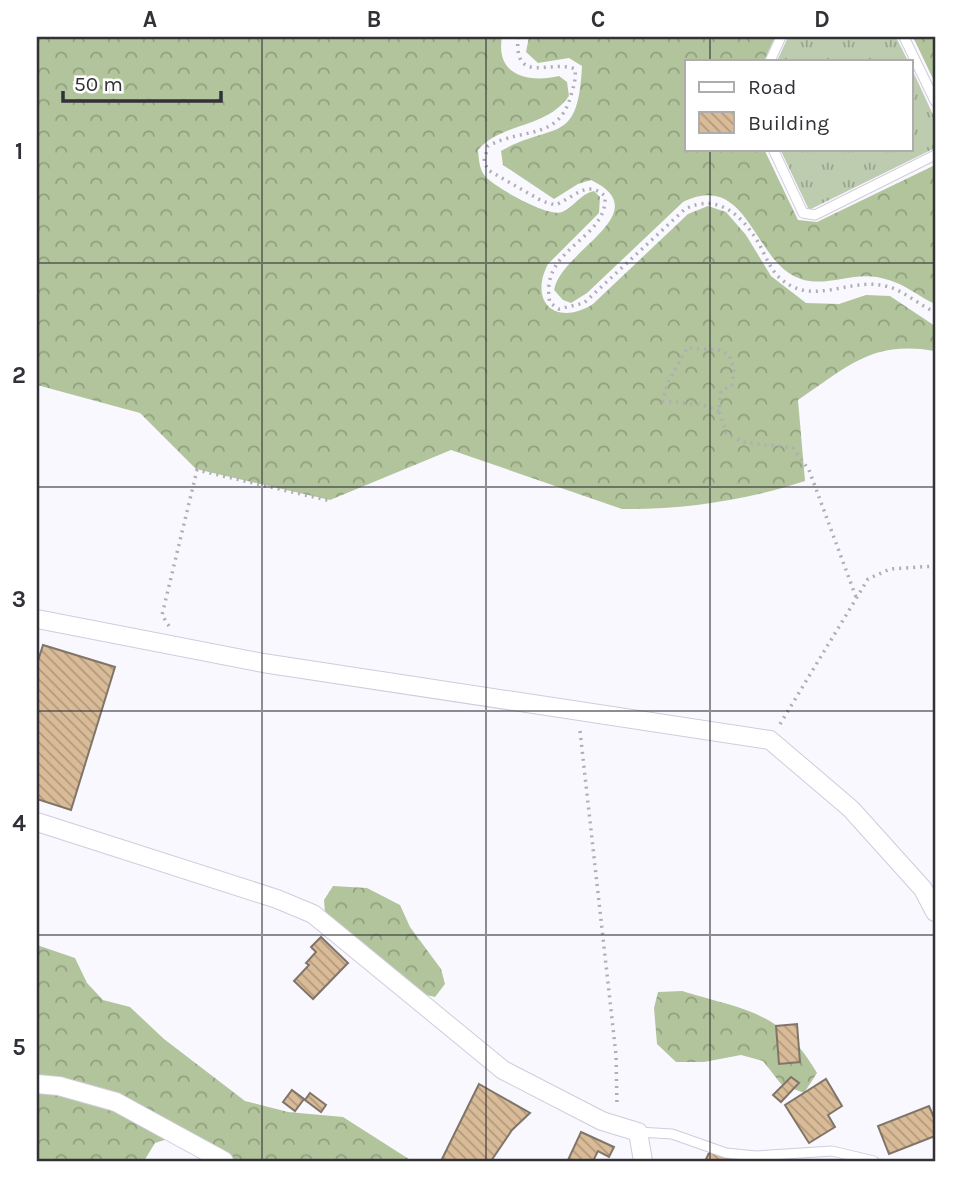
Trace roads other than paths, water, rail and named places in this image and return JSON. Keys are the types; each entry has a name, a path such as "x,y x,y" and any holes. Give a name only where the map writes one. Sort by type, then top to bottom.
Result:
{"street":[{"path":"37,619 263,663 770,740 851,810 923,889 935,912"},
{"path":"37,822 277,899 313,914 503,1070 617,1126 638,1132 643,1161"},
{"path":"37,1084 59,1086 116,1101 196,1151 224,1161"}],"lane":[{"path":"770,60 781,37"},
{"path":"904,37 935,101"},
{"path":"773,150 803,213 815,215 935,155"},
{"path":"638,1132 672,1135 726,1153 756,1156 832,1151 874,1161"}]}
